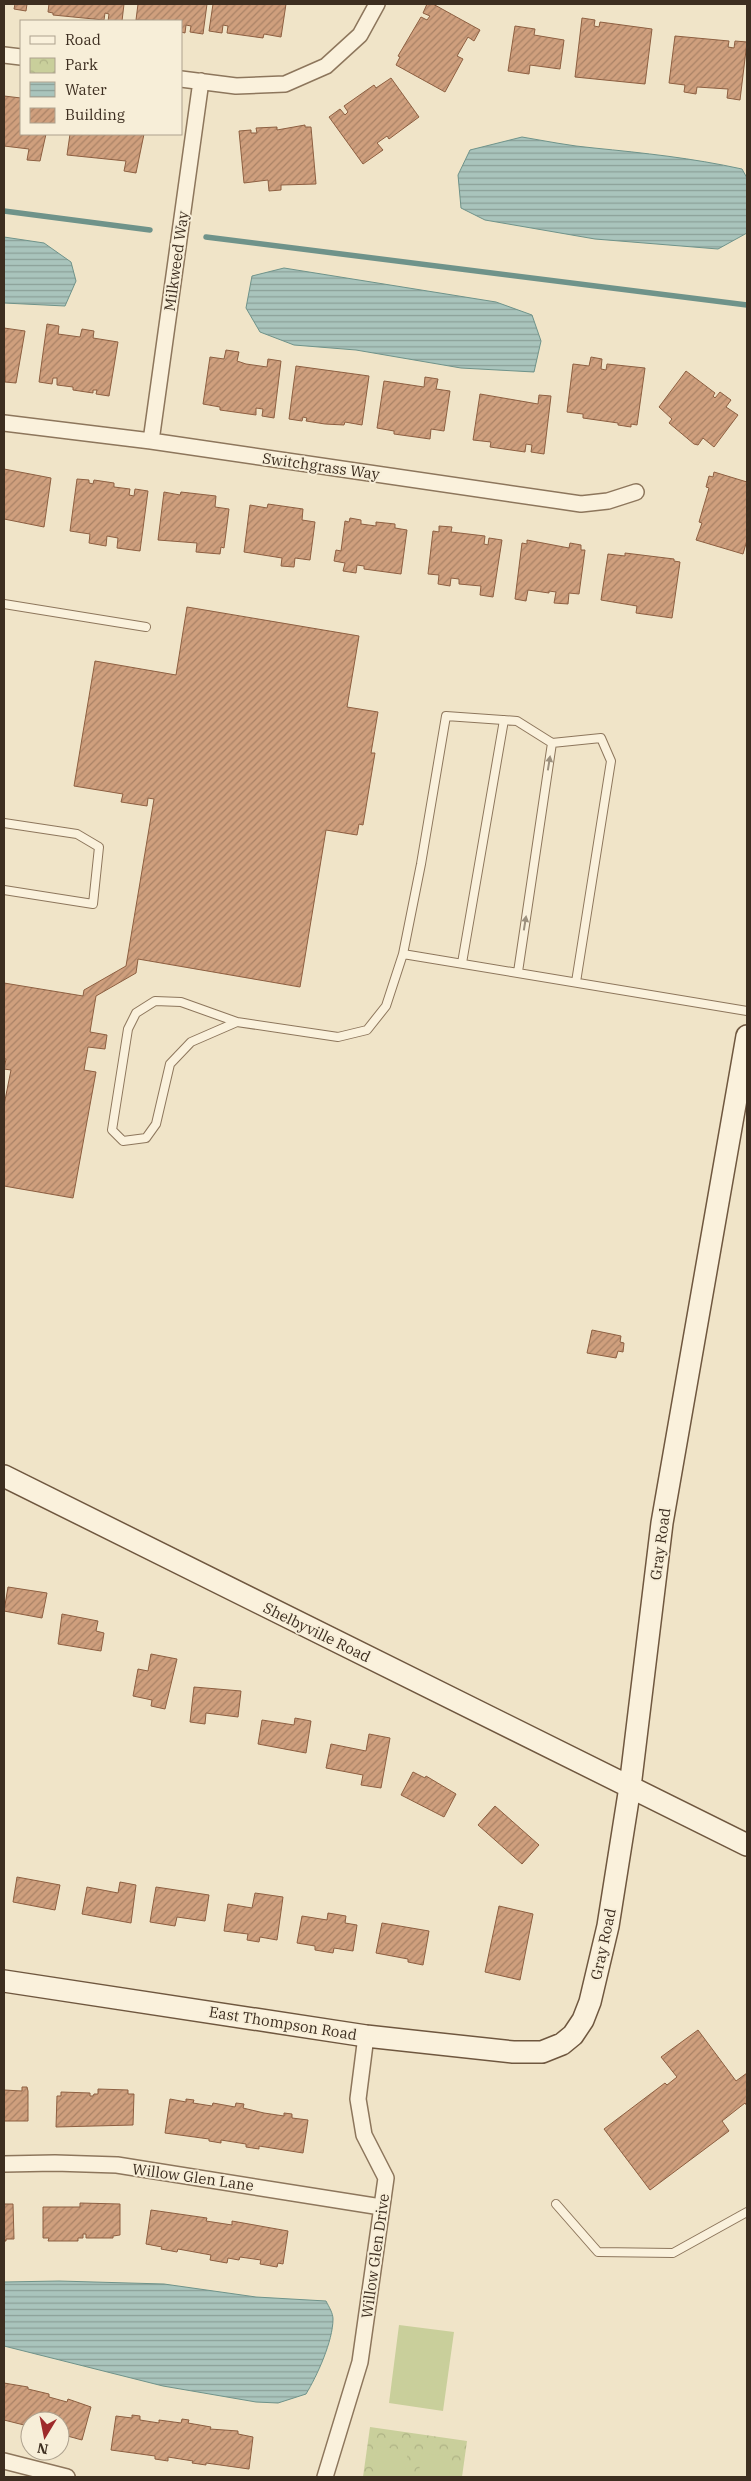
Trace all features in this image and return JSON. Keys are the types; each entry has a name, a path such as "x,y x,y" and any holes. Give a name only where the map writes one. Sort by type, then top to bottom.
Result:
{"main road":[{"name":"Gray Road","path":"562,2044 573,2035 584,2020 608,1926 630,1787 662,1523 747,1036"},
{"name":"Shelbyville Road","path":"4,1476 630,1787"},
{"path":"630,1787 747,1846"},
{"name":"East Thompson Road","path":"4,1981 366,2036 513,2052 542,2052 562,2044"}],"street":[{"path":"182,79 236,86 285,84 326,66 360,35 377,4"},
{"path":"4,55 20,57"},
{"name":"Milkweed Way","path":"151,441 201,81"},
{"name":"Switchgrass Way","path":"4,423 151,441 581,504 608,501 636,492"},
{"name":"Willow Glen Drive","path":"325,2477 360,2362 386,2178 364,2135 358,2098 366,2036"},
{"name":"Willow Glen Lane","path":"4,2164 55,2162 117,2165 381,2207"},
{"path":"4,2461 67,2477"}],"lane":[{"path":"4,604 146,627"},
{"path":"237,1022 191,1042 170,1064 156,1124 146,1138 123,1140 112,1130 128,1029 136,1013 156,1001 181,1002 237,1022 338,1038 367,1030 386,1006 402,954 421,864 446,716 517,721 552,743 601,738 611,761 576,982"},
{"path":"462,963 504,720"},
{"path":"518,972 552,743"},
{"path":"4,824 77,834 99,846 92,904 4,890"},
{"path":"402,954 747,1011"},
{"path":"556,2204 598,2252 672,2253 747,2212"}],"green space":[{"path":"399,2325 454,2332 443,2411 389,2403"},
{"path":"370,2427 467,2441 462,2477 363,2477"},
{"path":"377,2446 408,2451 404,2477 373,2477"},
{"path":"422,2453 452,2457 449,2477 418,2477"}],"water":[{"path":"522,137 576,146 686,159 742,169 747,178 747,233 718,249 595,239 485,220 461,208 458,175 470,150"},
{"path":"4,237 44,243 71,262 76,281 65,306 4,303"},
{"path":"284,268 496,302 532,315 541,341 534,372 461,368 356,350 294,345 260,332 246,308 252,276"},
{"path":"59,2281 164,2284 256,2297 326,2301 332,2314 332,2328 324,2358 306,2394 278,2403 256,2402 163,2386 4,2346 4,2282"}],"building":[{"path":"15,4 27,4 26,11 14,9"},
{"path":"49,4 124,4 122,20 108,20 109,14 105,13 104,20 53,15 53,13 48,12"},
{"path":"138,4 207,4 203,34 190,32 191,26 186,25 185,33 182,32 182,20 136,20"},
{"path":"213,4 286,4 281,37 264,34 263,38 227,33 228,26 223,25 222,33 209,31"},
{"path":"427,4 433,4 480,30 474,41 468,37 457,56 463,59 445,92 396,65 400,57 398,56 421,17 427,20 430,16 423,13"},
{"path":"582,18 595,20 594,26 599,27 600,22 652,29 645,84 575,77"},
{"path":"515,26 535,29 534,35 564,40 560,69 530,65 529,74 508,71"},
{"path":"675,36 729,41 728,47 734,48 735,41 747,42 740,100 727,98 728,89 697,87 696,94 684,92 685,85 669,83"},
{"path":"391,78 419,117 389,139 387,136 377,143 383,150 363,164 329,117 340,109 345,115 348,112 344,106 374,85 376,88"},
{"path":"4,96 20,98 20,135 46,135 40,161 27,160 29,149 4,146"},
{"path":"305,125 305,127 311,127 316,184 281,185 281,190 269,191 268,180 244,183 239,131 251,130 251,133 257,133 256,128 277,127 277,130"},
{"path":"70,135 144,135 136,173 124,171 126,161 67,155"},
{"path":"47,324 59,326 58,334 80,337 82,329 94,331 93,338 118,342 109,396 96,394 97,390 93,390 93,393 73,390 73,387 57,385 57,378 53,378 52,384 39,382"},
{"path":"4,328 25,331 16,383 5,382"},
{"path":"226,350 239,352 237,361 246,364 267,367 268,359 281,361 274,418 262,416 263,409 256,408 256,415 220,410 220,407 203,404 210,357 224,359"},
{"path":"591,357 602,359 601,369 606,370 607,364 645,368 637,425 631,424 631,427 618,425 618,423 583,418 583,414 567,412 573,364 589,366"},
{"path":"296,366 369,376 362,425 345,422 344,425 325,424 306,421 307,418 303,417 302,421 289,419"},
{"path":"686,371 715,393 713,396 715,398 720,392 731,400 726,407 738,415 714,447 703,438 698,445 694,444 669,423 672,419 659,407"},
{"path":"425,377 438,379 436,389 450,391 444,431 431,429 430,439 394,434 394,431 377,428 384,381 424,387"},
{"path":"480,394 538,404 539,395 551,396 544,454 531,452 532,445 526,444 525,452 490,447 491,442 473,440"},
{"path":"4,469 51,478 44,527 4,519"},
{"path":"714,472 747,482 747,540 743,554 696,540 702,523 699,522 709,488 706,487 709,476 713,477"},
{"path":"77,479 89,480 89,483 93,484 94,480 114,483 114,487 130,489 129,495 134,496 135,489 148,491 140,551 117,548 118,538 107,536 106,546 89,543 90,534 70,531"},
{"path":"164,492 180,495 181,492 216,496 215,507 229,509 224,548 221,547 220,554 196,552 197,543 158,540"},
{"path":"268,504 303,509 302,520 315,522 310,560 295,558 294,567 281,566 282,558 244,552 250,505 267,508"},
{"path":"350,518 361,520 361,524 376,526 376,522 395,524 395,528 407,530 401,574 364,569 364,566 357,565 356,573 343,571 345,563 334,561 336,550 341,551 345,521 349,522"},
{"path":"439,526 452,527 451,532 485,536 484,544 488,545 489,538 502,540 493,597 480,595 481,586 459,584 459,579 451,578 450,586 438,584 439,575 428,574 433,531 439,532"},
{"path":"527,540 569,548 570,543 581,545 581,550 585,550 579,594 569,593 568,604 554,603 556,592 549,591 549,593 528,590 526,601 515,599 522,543 527,544"},
{"path":"625,553 674,559 674,561 680,562 672,618 636,613 637,606 601,600 608,554 625,556"},
{"path":"187,607 359,636 347,707 378,712 371,753 375,753 363,825 359,824 357,835 326,830 300,987 138,959 136,973 96,996 90,1032 107,1035 105,1049 88,1047 84,1070 96,1072 73,1198 4,1186 4,1105 11,1070 4,1069 6,1059 4,1059 4,983 83,996 84,990 126,966 154,799 148,798 147,806 121,802 123,794 74,786 95,661 176,675"},
{"path":"592,1330 621,1336 620,1342 624,1343 623,1352 618,1351 616,1358 587,1353"},
{"path":"8,1587 47,1593 42,1618 4,1611"},
{"path":"62,1614 98,1621 96,1631 104,1633 101,1651 58,1644"},
{"path":"151,1654 177,1659 165,1709 151,1706 152,1700 133,1696 138,1669 148,1671"},
{"path":"194,1687 241,1691 238,1717 206,1713 205,1724 190,1722"},
{"path":"295,1718 311,1721 306,1753 258,1744 262,1720 294,1725"},
{"path":"369,1734 390,1738 381,1788 361,1785 363,1775 326,1768 331,1744 366,1751"},
{"path":"413,1772 425,1778 426,1776 456,1794 444,1817 401,1795"},
{"path":"495,1806 539,1845 522,1864 478,1825"},
{"path":"17,1877 60,1885 55,1910 13,1902"},
{"path":"120,1882 136,1885 131,1923 82,1914 87,1887 118,1893"},
{"path":"156,1887 209,1895 205,1921 177,1917 175,1926 150,1922"},
{"path":"255,1893 283,1897 277,1940 260,1937 259,1942 247,1940 248,1934 224,1931 228,1904 252,1908"},
{"path":"499,1906 533,1914 520,1980 485,1972"},
{"path":"328,1913 346,1916 345,1923 357,1925 353,1951 334,1948 333,1953 315,1950 315,1946 297,1943 302,1916 327,1920"},
{"path":"382,1923 429,1931 423,1965 408,1962 408,1959 376,1953"},
{"path":"698,2030 736,2081 747,2073 747,2106 745,2103 722,2121 729,2131 650,2190 604,2129 665,2083 667,2085 677,2077 661,2057"},
{"path":"22,2087 27,2087 28,2091 28,2121 4,2121 4,2090 22,2091"},
{"path":"98,2089 128,2090 128,2094 134,2094 133,2125 56,2127 57,2096 61,2096 61,2092 90,2093 90,2096 93,2096 98,2094"},
{"path":"170,2099 186,2102 186,2099 194,2100 193,2103 212,2106 213,2103 235,2107 236,2103 244,2104 243,2108 284,2116 284,2113 292,2114 292,2118 308,2120 303,2153 259,2146 259,2149 246,2147 246,2144 221,2140 221,2143 209,2141 209,2139 165,2133"},
{"path":"80,2203 120,2204 120,2235 113,2236 113,2238 86,2238 86,2234 83,2234 83,2238 78,2238 78,2241 48,2241 49,2238 43,2238 43,2207 80,2207"},
{"path":"4,2204 13,2204 14,2239 6,2239 6,2241 4,2241"},
{"path":"151,2210 207,2218 206,2221 232,2225 232,2221 288,2231 283,2264 278,2263 277,2267 260,2264 261,2260 240,2257 239,2260 228,2258 227,2263 210,2260 211,2255 178,2249 177,2252 146,2244"},
{"path":"4,2383 28,2387 28,2389 49,2394 49,2397 67,2402 68,2399 91,2407 82,2440 70,2437 70,2411 20,2411 20,2424 4,2420"},
{"path":"132,2415 140,2416 140,2420 159,2423 159,2420 181,2423 182,2419 189,2420 188,2423 211,2427 210,2429 238,2431 238,2434 253,2437 249,2469 192,2463 193,2461 168,2457 168,2461 155,2459 155,2456 111,2450 116,2416 132,2418"}],"waterway":[{"path":"4,211 150,230"},
{"path":"206,237 747,305"}]}
